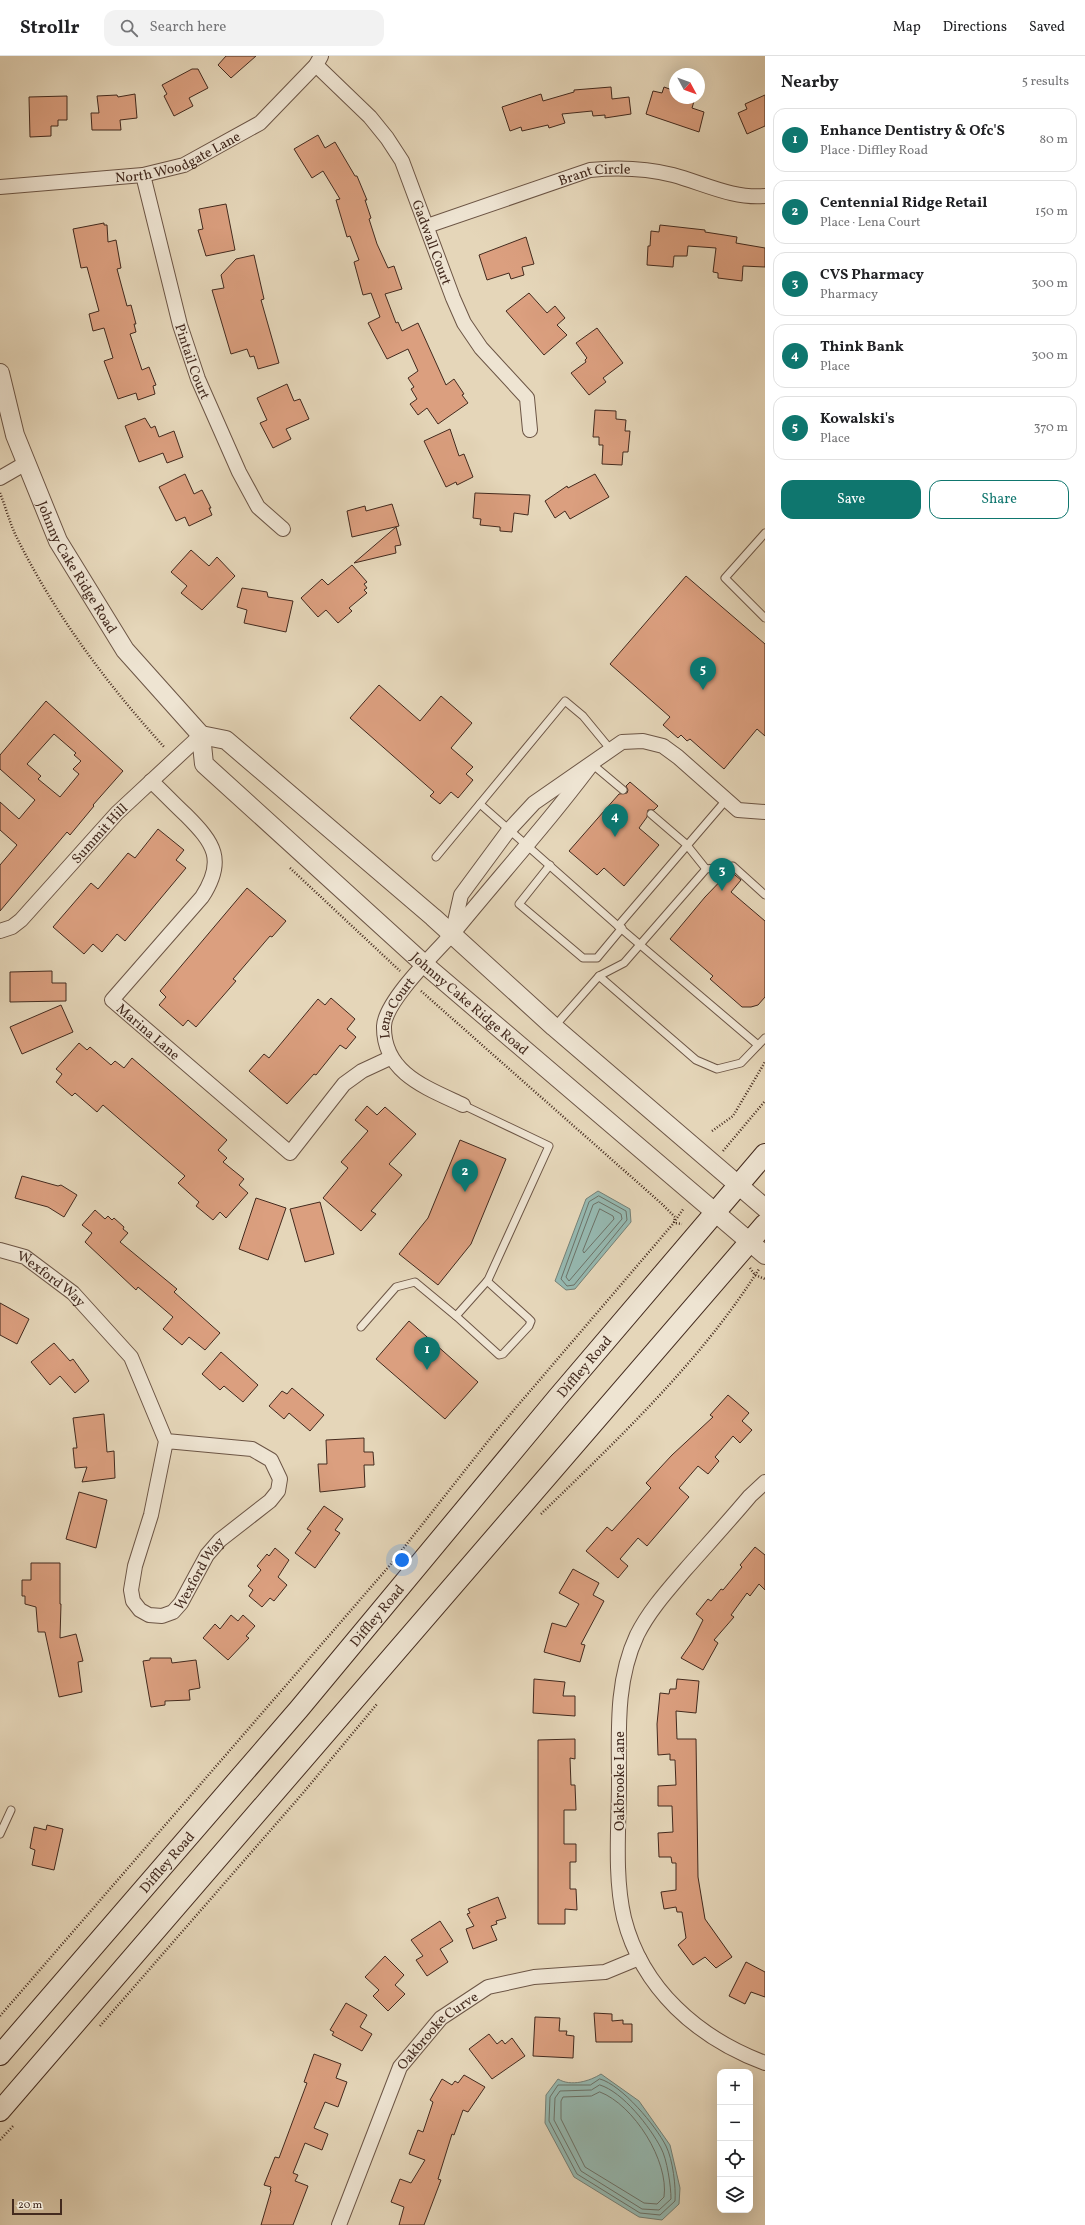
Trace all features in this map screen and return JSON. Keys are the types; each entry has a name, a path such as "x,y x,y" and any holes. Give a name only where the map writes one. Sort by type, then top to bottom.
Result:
{"main road":[{"name":"Diffley Road","path":"0,2055 299,1710 558,1397 765,1154"},
{"path":"2,2104 765,1224"}],"street":[{"name":"North Woodgate Lane","path":"0,187 143,175 184,165 260,123 318,60"},
{"name":"Gadwall Court","path":"318,60 370,117 387,138 402,161 453,298 464,323 481,348 527,398 530,430"},
{"name":"Brant Circle","path":"427,226 564,177 590,170 617,168 644,169 744,196 765,196"},
{"name":"Pintail Court","path":"143,175 180,325 198,379 239,472 255,502 258,507 283,529"},
{"name":"Johnny Cake Ridge Road","path":"0,373 15,436 58,541 125,650 201,735 204,764 424,964 749,1242 763,1260"},
{"path":"0,478 26,463"},
{"path":"201,735 226,740 452,934 554,1027 765,1208"},
{"name":"Summit Hill","path":"0,931 12,927 21,920 117,812 201,735"},
{"path":"452,934 461,895 509,830 534,803 622,742 643,741 663,746 678,757 738,810 765,812"},
{"name":"Lena Court","path":"463,1105 406,1076 390,1058 385,1037 384,1024 392,1006 424,964 452,934 592,764"},
{"name":"Marina Lane","path":"151,780 207,836 213,850 214,865 211,882 202,897 112,1000 290,1153 344,1084 362,1071 390,1058"},
{"name":"Wexford Way","path":"0,1250 24,1257 73,1293 131,1357 166,1441 151,1514 135,1566 131,1590 133,1601 140,1610 149,1615 162,1616 173,1612 181,1604 207,1555 220,1540 270,1502 278,1491 280,1479 271,1460 252,1449 166,1441"},
{"name":"Oakbrooke Lane","path":"765,1482 750,1496 654,1607 636,1636 625,1669 619,1703 620,1875 624,1918 639,1958 663,1995 684,2017 708,2035 736,2051 765,2062"},
{"name":"Oakbrooke Curve","path":"339,2225 400,2067 441,2018 488,1987 534,1977 605,1972 639,1958"}],"lane":[{"path":"765,533 725,578 765,618"},
{"path":"436,857 565,702 582,716 611,750"},
{"path":"592,764 623,790"},
{"path":"550,865 518,904 583,958 596,958 686,844 726,799"},
{"path":"480,804 620,927 758,1045"},
{"path":"651,814 686,844 706,869"},
{"path":"554,1027 599,976 624,962 706,869 733,866 765,895"},
{"path":"599,976 696,1060 717,1068 741,1063 765,1038"},
{"path":"456,1316 487,1281 548,1146 463,1105"},
{"path":"362,1327 396,1287 415,1282 456,1316 499,1355 503,1354 529,1326 531,1321 487,1281"},
{"path":"0,1834 11,1810"}],"path":[{"path":"712,1131 733,1116 765,1062"},
{"path":"714,1163 765,1101"},
{"path":"0,2016 391,1564 491,1437 672,1225 694,1194"},
{"path":"538,1517 629,1429 704,1345 748,1287 763,1260"},
{"path":"99,2027 303,1793 379,1702"},
{"path":"0,2140 16,2122"}],"water":[{"path":"598,1191 630,1209 631,1222 575,1289 566,1290 555,1281 586,1199"},
{"path":"601,2074 639,2101 670,2145 680,2188 679,2204 662,2220 639,2217 574,2177 545,2123 546,2095 558,2079 569,2083 574,2083 586,2081"}],"building":[{"path":"226,56 256,56 231,78 218,65"},
{"path":"192,69 198,69 208,88 189,98 193,106 174,116 164,96 167,94 162,85"},
{"path":"611,87 612,99 629,97 631,114 605,118 605,115 593,116 592,111 562,114 565,123 549,128 548,125 522,131 521,127 510,131 502,107 541,94 543,101 574,92 574,90"},
{"path":"664,87 669,89 669,104 693,104 692,108 704,112 699,132 646,114 653,91 662,93"},
{"path":"135,94 137,118 120,120 121,130 92,130 91,113 99,113 97,96 117,95 118,97"},
{"path":"765,95 765,126 747,134 738,113 747,109 745,104"},
{"path":"67,96 67,120 58,120 58,126 51,126 51,136 30,137 29,97"},
{"path":"318,135 325,148 335,142 355,176 357,176 367,200 365,200 371,218 369,219 377,244 388,268 394,266 402,289 385,294 396,323 398,322 402,331 418,323 446,385 454,379 468,403 438,424 427,408 418,415 410,404 417,399 411,389 414,387 408,378 418,371 408,349 387,359 368,323 380,317 371,293 363,295 354,262 359,260 350,236 347,237 336,200 340,199 323,171 312,178 294,149"},
{"path":"226,204 235,250 206,256 198,230 203,229 199,209"},
{"path":"104,223 104,225 107,225 108,242 116,240 121,268 117,269 127,306 131,305 136,324 134,324 136,332 130,334 142,370 149,367 156,385 153,386 155,394 138,400 136,393 118,399 104,361 113,358 104,328 93,331 89,314 99,311 87,267 81,268 73,229"},
{"path":"660,225 705,230 705,232 737,237 736,243 765,248 765,267 743,266 742,281 718,278 718,273 713,272 716,248 688,246 687,256 674,256 673,267 647,265 648,246 650,246 651,231 659,232"},
{"path":"526,237 534,264 522,267 524,275 511,279 509,273 487,280 479,255"},
{"path":"254,255 264,299 261,300 279,363 258,369 254,356 250,357 247,349 231,354 212,290 224,288 221,275 236,259"},
{"path":"529,293 547,313 555,306 565,318 557,325 567,335 544,355 506,311"},
{"path":"597,328 623,363 603,378 606,382 589,395 571,373 586,362 585,360 587,358 576,343"},
{"path":"287,384 294,401 300,399 309,419 286,429 291,439 273,448 260,423 267,420 257,398"},
{"path":"595,410 616,411 616,419 626,420 625,431 630,431 628,452 623,452 622,465 602,464 603,445 599,445 599,437 593,437"},
{"path":"145,418 151,428 155,426 159,437 174,431 183,457 167,463 163,453 139,462 125,426"},
{"path":"450,429 459,456 464,454 473,477 457,485 456,482 446,487 424,441"},
{"path":"185,474 194,494 202,490 211,508 209,508 212,515 189,526 185,517 176,521 159,487"},
{"path":"595,474 609,497 570,519 565,511 555,518 545,501 567,486 568,488"},
{"path":"475,493 530,495 528,515 514,513 512,532 500,531 500,527 480,525 481,519 473,518"},
{"path":"392,504 399,526 352,537 347,511 365,506 366,511"},
{"path":"396,527 401,545 395,546 396,553 354,563"},
{"path":"191,550 209,566 217,557 235,576 202,610 181,593 187,586 171,572"},
{"path":"352,565 367,582 364,584 367,588 364,590 367,593 349,608 352,611 338,623 326,610 318,617 301,598 322,579 328,585"},
{"path":"686,576 765,644 765,736 757,729 724,769 690,739 687,741 681,735 678,738 663,725 670,717 610,664"},
{"path":"242,588 267,592 268,597 293,601 286,632 244,623 247,610 237,607"},
{"path":"379,685 420,721 441,696 472,723 451,748 473,767 466,774 473,780 458,798 451,792 440,804 430,796 434,792 350,718"},
{"path":"46,701 123,771 93,805 94,806 70,835 67,832 0,911 0,865 17,845 0,830 0,802 19,819 35,800 0,769 0,755","holes":["54,734 76,753 74,755 81,761 73,769 79,774 60,797 38,779 41,776 27,764"]},
{"path":"630,782 658,806 654,810 648,810 647,817 639,828 659,845 624,886 604,868 597,875 569,851 619,794 627,793 628,790 626,786"},
{"path":"158,829 184,850 176,860 186,868 125,941 117,934 102,952 93,944 84,954 53,927 91,883 98,889 128,853 135,858"},
{"path":"730,871 741,880 731,892 765,921 765,997 758,1005 751,1007 742,1007 710,979 713,976 670,939 705,897"},
{"path":"247,888 286,921 272,937 270,936 233,979 236,981 196,1027 188,1020 183,1026 159,1005 166,997 160,991"},
{"path":"52,971 52,983 66,983 66,1001 10,1002 10,972"},
{"path":"331,998 355,1019 347,1029 356,1037 346,1049 340,1045 316,1075 314,1074 287,1104 249,1071 264,1054 269,1058 318,999 325,1005"},
{"path":"61,1005 73,1032 22,1054 10,1027"},
{"path":"79,1043 87,1050 90,1047 111,1065 115,1061 124,1068 132,1058 227,1140 218,1150 227,1158 223,1162 244,1179 239,1185 248,1193 226,1218 220,1212 213,1220 196,1206 199,1202 178,1183 185,1176 103,1105 97,1112 75,1093 72,1096 56,1082 62,1074 56,1069"},
{"path":"367,1106 377,1115 385,1107 416,1134 389,1164 402,1175 371,1211 376,1214 361,1231 323,1198 348,1168 341,1162 368,1131 355,1120"},
{"path":"460,1140 506,1159 471,1244 438,1285 399,1254 428,1218"},
{"path":"22,1176 58,1186 61,1185 77,1195 64,1217 48,1207 15,1198"},
{"path":"256,1198 286,1208 268,1260 239,1249"},
{"path":"320,1202 334,1254 305,1262 290,1209"},
{"path":"95,1210 105,1219 108,1216 112,1220 114,1218 124,1227 123,1229 128,1233 120,1242 177,1289 174,1292 220,1333 205,1350 189,1337 182,1345 163,1329 173,1317 138,1287 136,1290 85,1242 92,1233 82,1225"},
{"path":"0,1303 29,1319 17,1344 0,1335"},
{"path":"409,1321 478,1382 445,1419 376,1359"},
{"path":"54,1343 70,1361 73,1359 89,1381 75,1393 60,1376 50,1385 31,1362"},
{"path":"221,1352 258,1385 243,1402 224,1386 220,1390 202,1374"},
{"path":"292,1388 324,1415 310,1431 289,1413 284,1419 269,1406 282,1391 287,1394"},
{"path":"728,1395 749,1413 742,1421 752,1430 740,1443 733,1436 715,1457 719,1461 708,1474 698,1466 679,1488 689,1497 647,1546 638,1538 620,1559 628,1566 618,1578 586,1551 607,1527 612,1531 651,1488 646,1483 672,1455 713,1417 710,1415"},
{"path":"104,1414 107,1452 114,1451 115,1478 82,1482 87,1467 75,1468 73,1448 77,1448 73,1418"},
{"path":"364,1438 364,1452 373,1452 374,1465 364,1465 365,1487 320,1492 318,1464 327,1464 326,1440"},
{"path":"79,1492 107,1500 96,1548 66,1539"},
{"path":"324,1506 343,1519 335,1530 340,1533 315,1568 295,1553 311,1531 307,1529"},
{"path":"755,1547 765,1555 765,1590 759,1584 750,1596 747,1593 731,1615 734,1617 714,1640 718,1643 703,1670 681,1658 692,1642 703,1620 696,1614 708,1599 711,1601 721,1589 723,1590 742,1567 740,1565"},
{"path":"275,1548 289,1560 278,1577 287,1585 274,1601 270,1598 262,1607 249,1596 253,1590 248,1586 261,1570 257,1566 267,1554 269,1556"},
{"path":"31,1563 60,1563 60,1638 76,1634 83,1661 78,1662 82,1692 59,1697 45,1632 38,1632 36,1607 25,1604 25,1596 22,1596 22,1580 31,1580"},
{"path":"573,1569 599,1583 593,1595 604,1601 581,1644 585,1645 580,1662 544,1652 552,1623 566,1627 579,1604 559,1593"},
{"path":"231,1615 238,1621 243,1615 255,1626 246,1636 249,1638 228,1660 203,1638 215,1624 220,1629"},
{"path":"150,1658 171,1658 172,1663 196,1660 200,1688 189,1690 190,1700 165,1701 165,1705 151,1707 143,1661 150,1660"},
{"path":"534,1679 565,1682 563,1696 575,1696 575,1716 533,1713"},
{"path":"677,1679 699,1681 696,1713 676,1711 677,1739 696,1739 698,1877 705,1919 732,1957 716,1968 705,1957 693,1965 678,1945 686,1938 682,1912 677,1912 676,1907 664,1909 661,1892 676,1890 676,1863 672,1863 671,1857 659,1857 658,1833 673,1832 672,1806 658,1806 658,1786 676,1785 675,1760 670,1760 670,1754 658,1755 657,1724 660,1693 669,1694 670,1689 676,1689"},
{"path":"575,1739 575,1759 570,1758 571,1785 575,1785 576,1810 564,1810 564,1844 576,1844 576,1862 570,1862 570,1889 576,1889 577,1910 565,1909 565,1924 538,1924 538,1740"},
{"path":"47,1825 63,1829 54,1870 32,1865 35,1850 30,1848 34,1827 46,1830"},
{"path":"498,1897 506,1918 496,1921 497,1924 491,1926 497,1940 473,1949 466,1929 474,1926 467,1914 470,1913 468,1909"},
{"path":"440,1921 453,1941 440,1949 448,1962 427,1976 416,1960 423,1956 411,1940"},
{"path":"385,1956 404,1975 395,1985 405,1994 388,2011 373,1996 379,1990 365,1977"},
{"path":"746,1962 765,1972 765,1997 751,1992 745,2004 729,1996"},
{"path":"346,2003 367,2015 360,2027 372,2034 362,2051 332,2035 334,2032 330,2030"},
{"path":"594,2013 612,2014 612,2021 623,2020 623,2024 632,2024 632,2042 596,2042"},
{"path":"535,2017 560,2018 559,2031 567,2031 566,2035 574,2036 573,2058 533,2056"},
{"path":"489,2034 497,2044 502,2040 505,2044 512,2038 525,2056 492,2079 469,2049"},
{"path":"314,2054 341,2064 336,2078 347,2082 338,2107 325,2102 314,2128 328,2134 322,2150 305,2143 293,2173 298,2175 295,2181 308,2186 293,2225 261,2225 271,2191 271,2187 264,2185 275,2157 279,2158 307,2083 304,2082"},
{"path":"464,2075 485,2087 468,2112 463,2110 454,2135 452,2134 438,2179 441,2180 424,2225 399,2225 404,2207 391,2202 400,2179 411,2183 425,2160 409,2154 418,2130 423,2132 433,2102 430,2100 442,2079 452,2085 455,2081 458,2083"}],"place":[{"name":"Kowalski's","path":"703,690"},
{"name":"Think Bank","path":"615,837"},
{"name":"CVS Pharmacy","path":"722,891"},
{"name":"Centennial Ridge Retail","path":"465,1192"},
{"name":"Enhance Dentistry & Ofc'S","path":"427,1370"}]}
